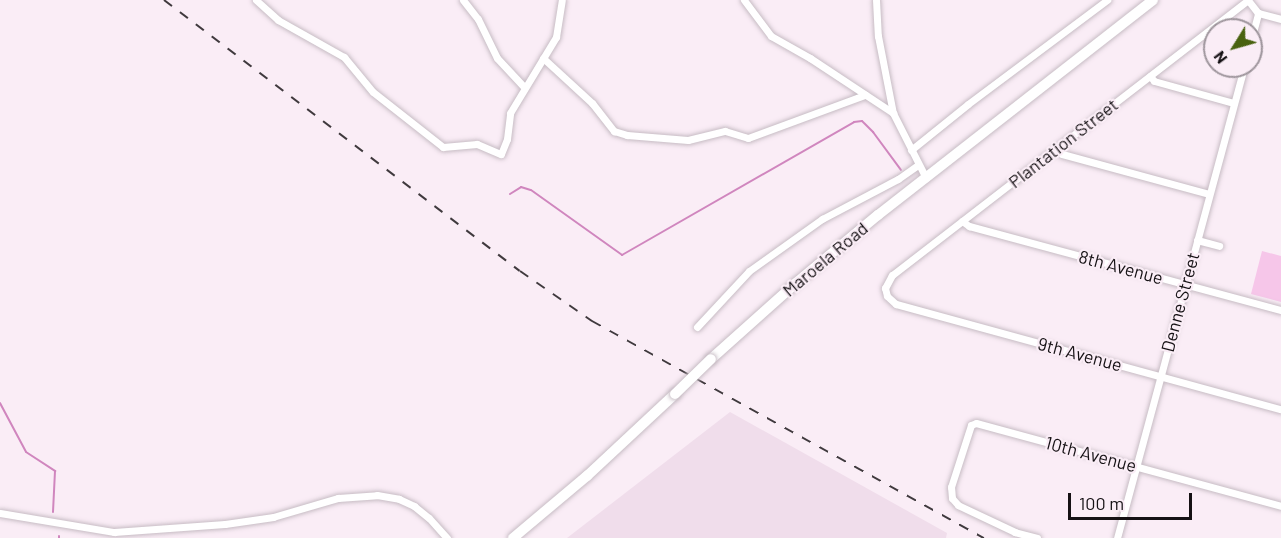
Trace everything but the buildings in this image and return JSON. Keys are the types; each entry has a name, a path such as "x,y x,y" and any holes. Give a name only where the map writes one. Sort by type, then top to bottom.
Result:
{"street":[{"path":"256,0 278,20 344,57 373,92 443,147 477,144 501,154 507,139 510,113 556,37 562,0"},
{"path":"464,0 478,19 497,58 524,87"},
{"path":"744,0 771,36 893,113"},
{"path":"876,0 878,36 893,113 926,178"},
{"path":"911,150 968,104 1107,0"},
{"name":"Maroela Road","path":"513,538 587,476 711,359 820,263 1153,0"},
{"path":"1248,0 1258,13 1281,19"},
{"name":"Plantation Street","path":"886,292 890,278 1248,0"},
{"path":"1257,18 1258,13"},
{"path":"543,58 592,103 614,131 627,135 688,140 725,131 748,138 865,95"},
{"path":"1150,76 1154,81 1234,103"},
{"name":"Denne Street","path":"1117,538 1241,78"},
{"path":"1056,148 1062,154 1209,194"},
{"path":"698,327 749,271 822,219 898,179 918,165"},
{"name":"8th Avenue","path":"962,221 969,226 1281,310"},
{"path":"1197,240 1219,246"},
{"name":"9th Avenue","path":"886,292 889,300 897,304 1281,409"},
{"name":"10th Avenue","path":"1037,538 1014,532 958,505 952,498 951,490 970,425 976,423 1281,506"},
{"path":"0,513 114,532 225,524 273,517 338,498 377,495 399,499 414,506 429,518 447,538"}],"shaded area":[{"path":"1262,251 1281,256 1281,302 1251,294"},
{"path":"730,412 947,533 946,538 567,538"}],"waterway":[{"path":"510,194 521,187 531,190 622,255 854,122 862,121 873,132 901,170"},
{"path":"0,403 26,452 55,471 53,512"}],"railway":[{"path":"164,0 520,271 592,321 984,538"}]}
